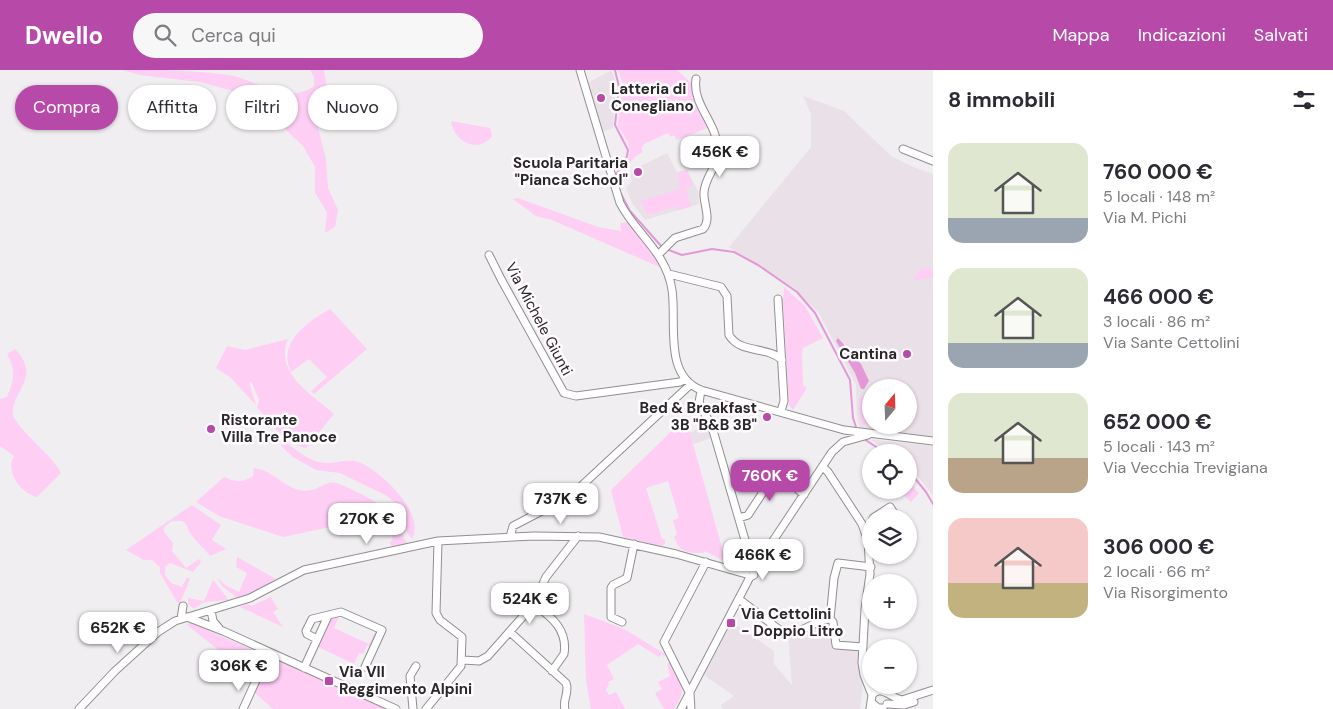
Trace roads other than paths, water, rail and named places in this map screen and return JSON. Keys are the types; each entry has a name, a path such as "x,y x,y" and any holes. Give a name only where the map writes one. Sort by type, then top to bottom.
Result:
{"street":[{"path":"580,70 620,203 630,220 662,250 672,291 677,361 688,382 701,390 781,411 845,432 862,433"},
{"path":"662,250 675,238 703,229 707,224 704,188 716,161 718,149 710,121 696,95 696,79"},
{"path":"903,149 933,161"},
{"name":"Via Michele Giunti","path":"489,255 564,394 576,396 688,382"},
{"path":"669,274 721,287 727,296 729,335 732,340 740,346 774,355 782,360"},
{"path":"778,299 784,401 781,411"},
{"path":"507,537 508,527 563,500 578,490 678,395 688,382"},
{"path":"701,390 699,401 712,427 739,518 750,560 750,573"},
{"path":"845,432 843,438 848,439"},
{"path":"683,708 739,600 750,573 763,558 845,432"},
{"path":"831,454 848,439 874,434 933,441"},
{"path":"831,454 836,482"},
{"path":"823,467 836,482 862,524"},
{"path":"739,518 748,515 777,471 804,495"},
{"path":"79,709 102,683 166,626 208,610 250,598 304,570 438,541 507,537 578,536 610,538 750,573"},
{"path":"463,660 474,661 485,658 510,632 534,604 546,576 578,536"},
{"path":"425,708 461,666 463,660 462,637 440,620 436,613 438,541"},
{"path":"622,622 611,617 612,588 613,585 627,578 634,544"},
{"path":"750,560 763,558"},
{"path":"691,709 690,694 664,642 706,562"},
{"path":"862,647 836,645 833,622 830,619 834,578 838,563 870,567"},
{"path":"864,639 870,564"},
{"path":"739,600 788,633 804,630 830,619"},
{"path":"534,604 557,623 563,634 564,654 552,671"},
{"path":"183,606 184,618"},
{"path":"206,624 203,619 208,610"},
{"path":"208,610 214,624 224,631"},
{"path":"317,638 306,631 312,619 342,612 382,630 365,667"},
{"path":"304,668 328,616"},
{"path":"184,618 224,631 396,709"},
{"path":"510,632 567,686 565,709"},
{"path":"243,709 269,652"},
{"path":"413,709 410,676 416,666"},
{"path":"872,695 871,706 884,707 912,703 930,692"},
{"path":"884,707 888,695 907,700 930,692"}],"waterway":[{"path":"615,70 619,87 615,125 628,150 627,156 616,175 619,187"},
{"path":"621,194 630,211 662,247"},
{"path":"666,249 682,255 712,249 734,252 758,265 797,292 815,313 850,380 853,418 856,427"},
{"path":"864,439 872,444"},
{"path":"917,481 933,504"}],"place":[{"name":"Latteria di Conegliano","path":"601,98"},
{"name":"Scuola Paritaria \"Pianca School\"","path":"638,172"},
{"name":"Cantina","path":"907,354"},
{"name":"Bed & Breakfast 3B \"B&B 3B\"","path":"767,417"},
{"name":"Ristorante Villa Tre Panoce","path":"211,429"},
{"name":"Via Cettolini - Doppio Litro","path":"731,623"},
{"name":"Via VII Reggimento Alpini","path":"329,681"}]}
